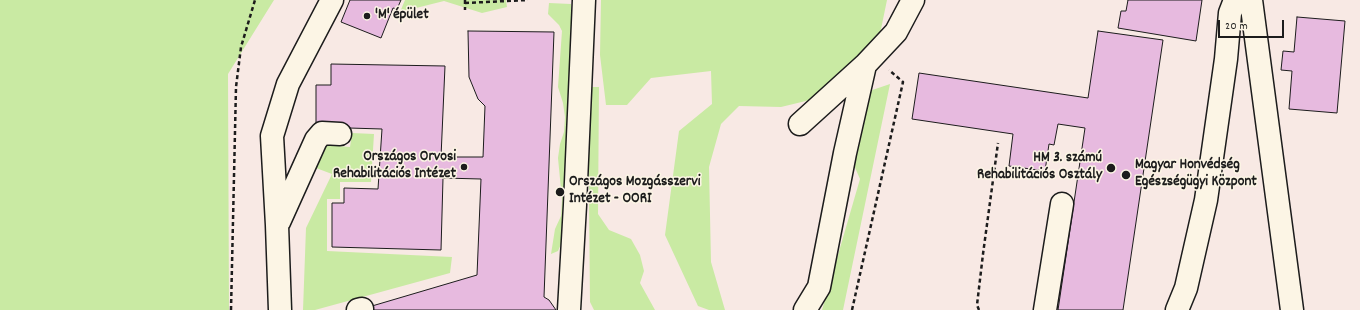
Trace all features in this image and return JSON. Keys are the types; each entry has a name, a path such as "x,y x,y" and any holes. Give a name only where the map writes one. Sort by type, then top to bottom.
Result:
{"lane":[{"path":"280,310 272,136 288,84 332,0"},
{"path":"569,310 576,197 584,0"},
{"path":"800,124 870,61 896,32 913,0"},
{"path":"1177,310 1186,288 1206,200 1226,59 1230,13 1234,0"},
{"path":"1251,0 1292,310"},
{"path":"805,310 820,287 845,153 870,61"},
{"path":"277,225 316,140 322,133 340,134"},
{"path":"1045,310 1062,204"}],"path":[{"path":"231,310 236,87 241,47 254,0"},
{"path":"465,10 465,1 528,0"},
{"path":"852,310 903,82 870,61"},
{"path":"979,310 977,305 998,143"}],"green space":[{"path":"0,0 274,0 228,74 229,310 0,310"},
{"path":"405,0 506,0 507,7 482,13 444,1 400,12"},
{"path":"601,0 887,0 880,34 814,99 781,107 739,106 721,124 709,167 711,262 725,310 709,310 698,306 665,235 679,131 712,104 711,71 651,78 627,105 606,105 600,55"},
{"path":"549,3 571,4 572,91 566,233 558,251 551,254 555,229 561,216 562,200 558,158 564,132 565,117 563,103 558,87 562,31 559,25 548,14"},
{"path":"890,84 843,310 822,310 860,179 839,131 846,99"},
{"path":"588,87 599,87 598,214 609,230 631,239 640,255 644,271 640,283 655,310 594,310 590,302"},
{"path":"352,133 374,134 371,182 340,182 340,199 327,199 327,251 452,257 450,273 315,310 303,310 306,228 332,174 316,168 325,145 350,147"}],"building":[{"name":"'M' épület","path":"350,0 401,0 397,9 393,8 381,38 341,22"},
{"path":"1128,0 1202,0 1196,41 1118,28 1121,11 1126,11"},
{"path":"1297,17 1345,21 1337,113 1289,109 1292,71 1281,70 1283,51 1294,52"},
{"name":"Országos Orvosi Rehabilitációs Intézet","path":"468,31 554,32 544,297 549,300 556,310 373,310 372,306 477,275 481,179 443,178 441,250 332,247 332,203 344,203 344,188 378,189 382,129 316,127 316,85 331,85 331,64 445,66 441,157 483,157 485,106 478,99 469,77"},
{"name":"HM 3. számú Rehabilitációs Osztály","path":"1098,31 1163,40 1123,310 1058,310 1085,128 1058,124 1054,145 1049,144 1045,171 1009,166 1013,134 912,119 919,73 1088,98"}],"place":[{"name":"'M' épület","path":"367,16"},
{"name":"Országos Orvosi Rehabilitációs Intézet","path":"464,167"},
{"name":"HM 3. számú Rehabilitációs Osztály","path":"1111,168"},
{"name":"Magyar Honvédség Egészségügyi Központ","path":"1126,175"},
{"name":"Országos Mozgásszervi Intézet - OORI","path":"560,192"}]}
